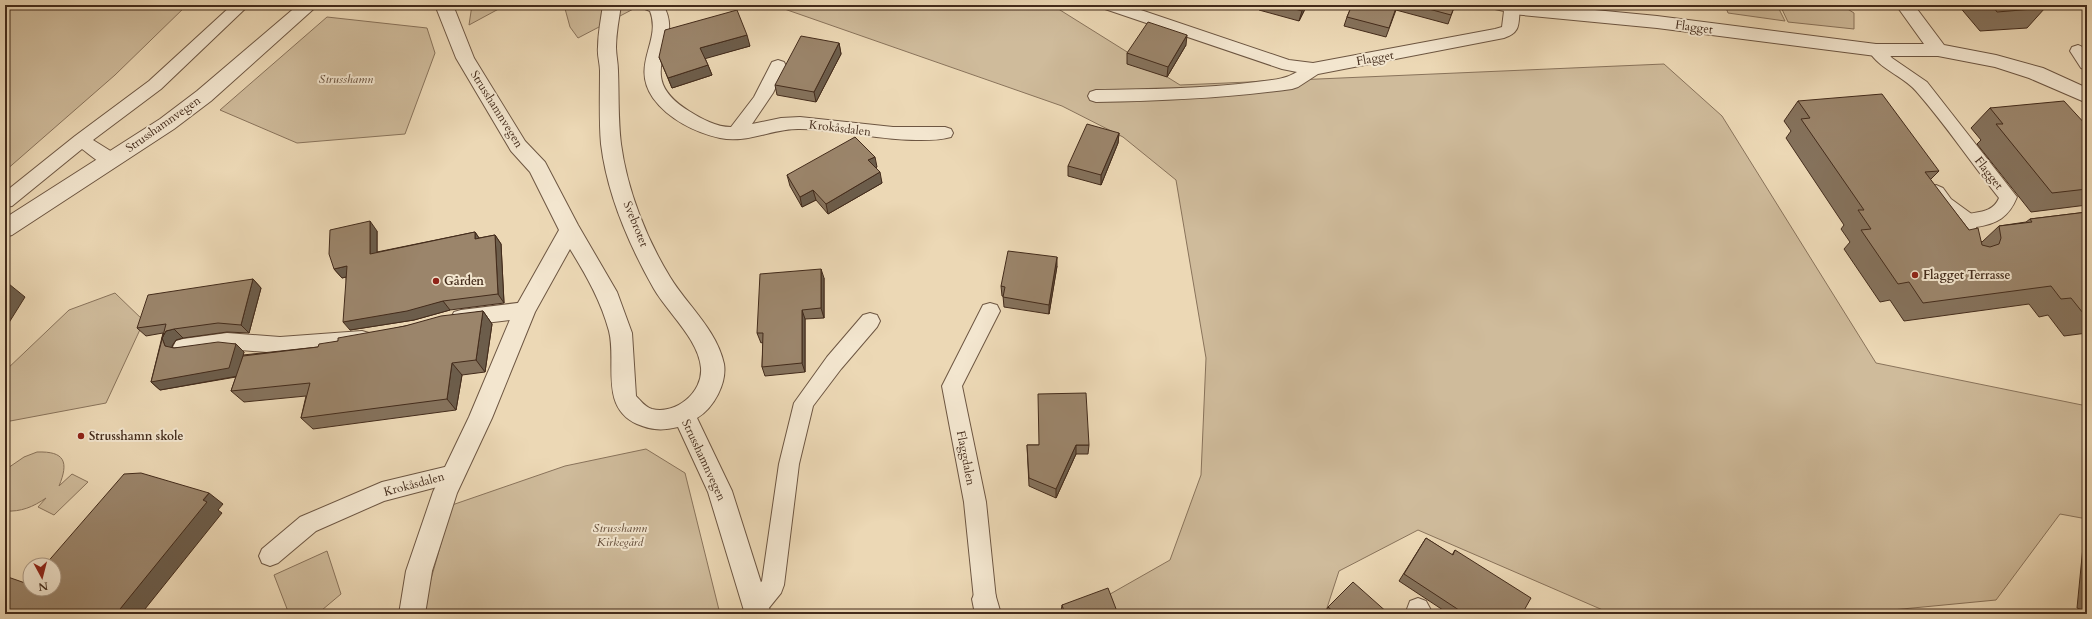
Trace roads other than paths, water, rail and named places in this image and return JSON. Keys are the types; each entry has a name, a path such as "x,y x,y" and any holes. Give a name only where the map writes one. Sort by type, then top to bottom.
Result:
{"street":[{"name":"Strusshamnvegen","path":"5,229 167,124 204,96 309,5"},
{"name":"Strusshamnvegen","path":"444,5 465,58 518,146 538,167 570,230 598,276 614,310 624,348 624,390 626,401 635,411 647,420 665,420 684,415 720,491 757,610"},
{"name":"Svebrotet","path":"612,5 607,42 610,120 613,154 621,186 658,276 681,311 701,337 710,355 713,372 709,388 698,405 684,415"},
{"path":"1905,5 1938,50"},
{"name":"Flagget","path":"1509,6 1657,22 1876,50 1938,50 1996,61 2036,73 2087,96"},
{"path":"1924,176 1944,205 1966,221"},
{"path":"453,474 480,418 525,310 570,230"},
{"name":"Krokåsdalen","path":"412,614 419,571 444,492 453,474"}],"lane":[{"path":"6,201 82,140 155,85 241,5"},
{"name":"Krokåsdalen","path":"650,5 657,8 662,25 652,58 654,84 660,95 685,117 696,123 725,133 736,133 789,123 843,127 905,135 945,133"},
{"name":"Flagget","path":"1110,5 1288,65 1313,69 1498,34 1509,30 1509,6"},
{"name":"Flagget","path":"1876,50 1886,62 1921,86 2008,197 2004,209 1994,216 1966,221"},
{"path":"736,133 760,104 778,66"},
{"name":"Flagget","path":"1096,96 1241,90 1292,83 1313,69"},
{"path":"82,140 111,160"},
{"path":"1966,221 1970,257"},
{"path":"443,321 525,310"},
{"name":"Flaggdalen","path":"987,607 975,502 952,386 990,311"},
{"name":"Strusshamnvegen","path":"757,610 773,585 789,464 804,403 834,363 870,321"},
{"path":"183,347 227,341 280,345 377,336"},
{"name":"Krokåsdalen","path":"270,556 308,524 382,492 453,474"}],"place":[{"name":"Flagget Terrasse","path":"1915,275"},
{"name":"Gården","path":"436,281"},
{"name":"Strusshamn skole","path":"81,436"}],"park label":[{"name":"Strusshamn","path":"346,79"},
{"name":"Strusshamn Kirkegård","path":"620,535"}]}
